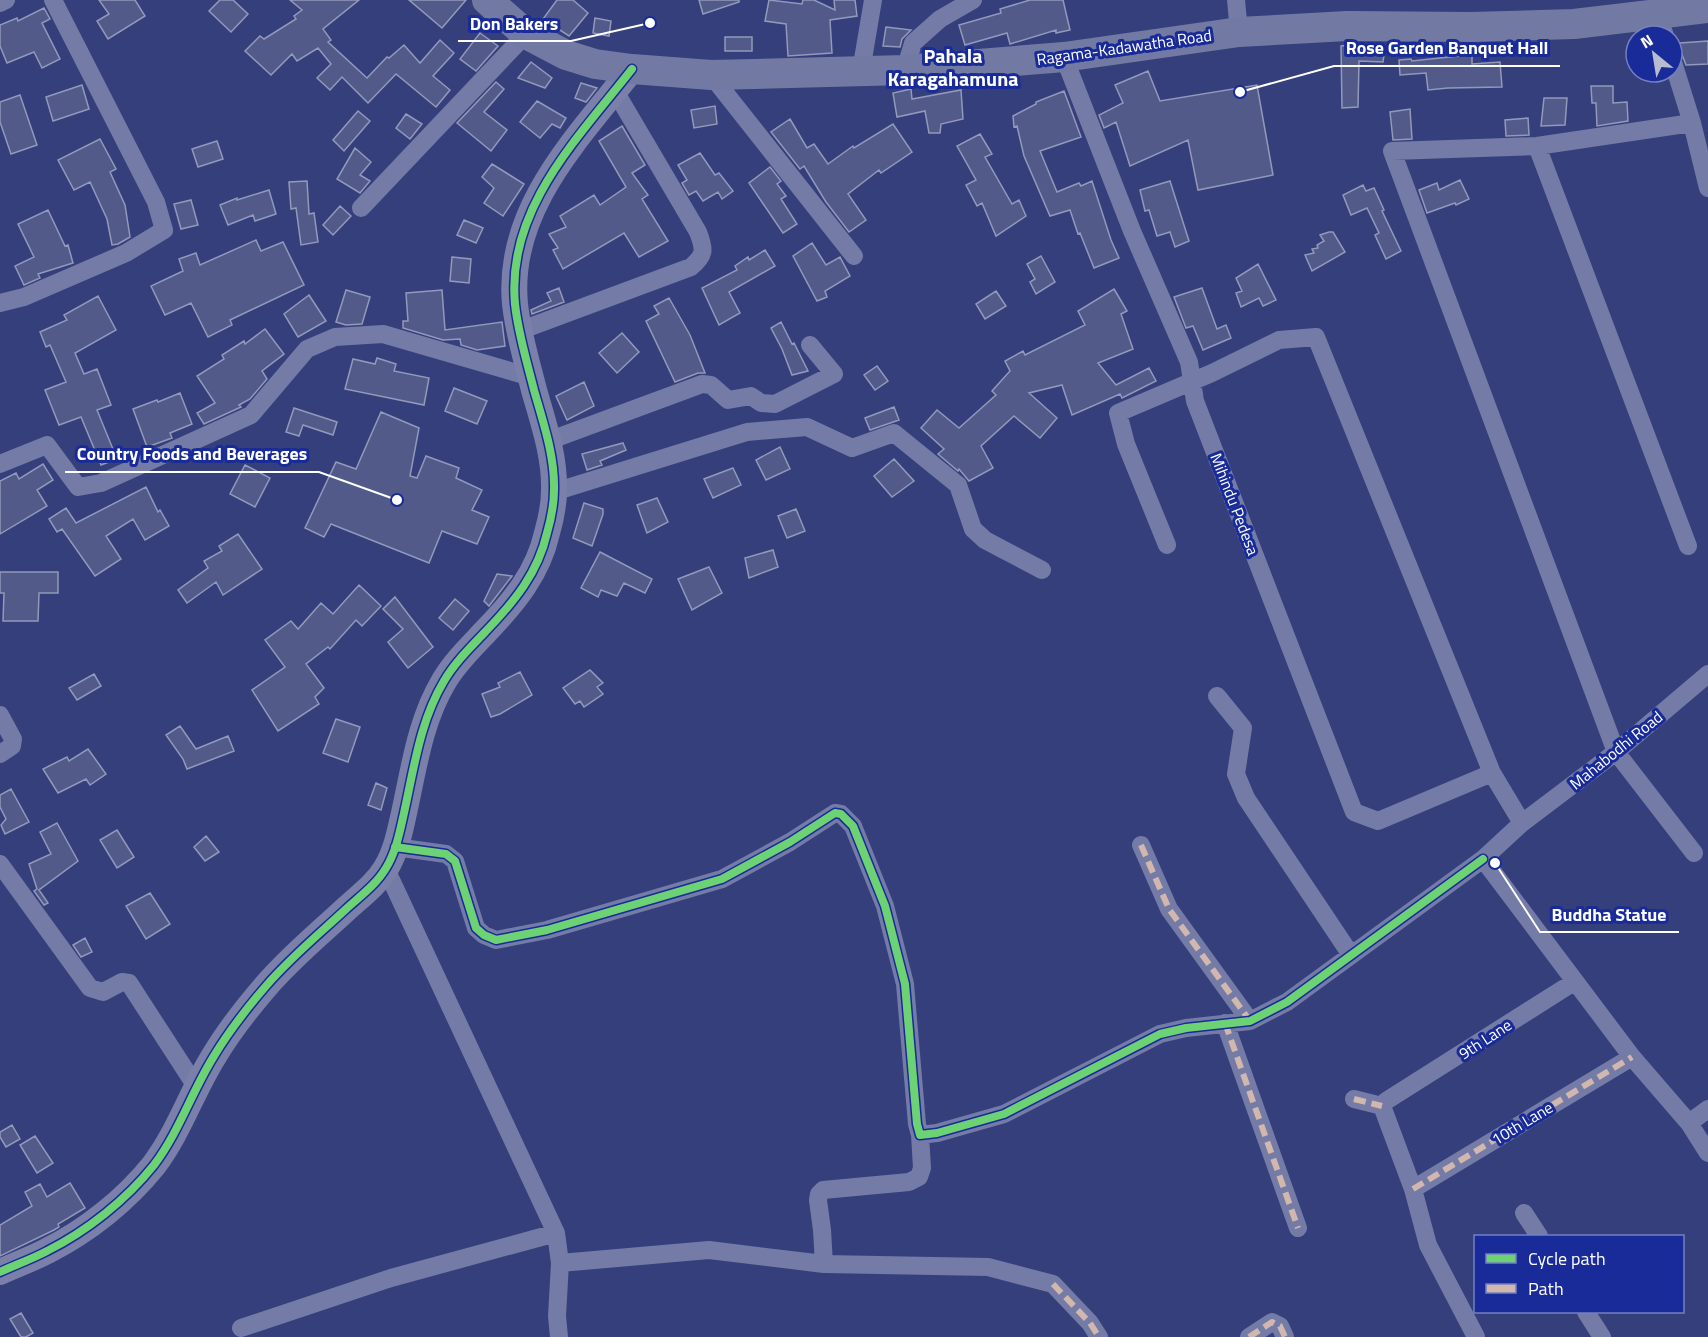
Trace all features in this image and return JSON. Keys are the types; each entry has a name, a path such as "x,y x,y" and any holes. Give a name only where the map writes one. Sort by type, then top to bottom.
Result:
{"main road":[{"name":"Ragama-Kadawatha Road","path":"487,0 526,34 566,55 595,64 624,80 711,75 905,70 1064,57 1239,32 1347,26 1624,25"},
{"name":"Ragama-Kadawatha Road","path":"1666,24 1708,8"}],"street":[{"path":"0,3 6,0"},
{"path":"0,303 24,297 126,253 164,230 156,202 52,0"},
{"path":"861,71 873,0"},
{"path":"905,70 913,43 940,19 973,0"},
{"path":"1236,0 1239,32"},
{"path":"361,208 526,34"},
{"name":"Mihindu Pedesa","path":"1064,57 1132,231 1189,362 1196,401 1354,812 1378,821 1492,773"},
{"path":"711,75 854,256"},
{"path":"0,1272 47,1251 88,1227 127,1194 153,1166 172,1137 219,1048 255,998 295,954 369,888 390,858 420,737 444,681 460,657 508,608 522,589 536,567 546,538 554,492 553,467 519,331 515,302 518,252 528,222 550,174 624,80 698,232 703,246 701,258 691,267 519,331"},
{"path":"1680,84 1708,188"},
{"path":"1692,123 1537,146 1392,151 1616,752 1694,853"},
{"path":"1537,146 1688,546"},
{"path":"0,464 47,445 78,487 101,483 251,416 307,349 335,337 383,334 531,377"},
{"path":"1167,545 1125,444 1118,413 1192,382 1279,340 1316,337 1492,773 1522,823"},
{"path":"548,441 702,384 711,385 728,400 751,396 761,403 775,404 834,374 810,345"},
{"path":"554,492 747,432 807,427 852,448 894,433 958,485 973,530 985,540 1042,570"},
{"name":"Mahabodhi Road","path":"1250,1021 1287,1002 1483,859 1522,823 1616,752 1708,674"},
{"path":"1217,696 1244,728 1236,774 1246,798 1351,955"},
{"path":"0,715 13,739 12,747 0,754"},
{"path":"390,858 446,854 455,861 476,928 484,935 496,940 547,930 722,879 790,842 835,813 841,814 853,826 885,906 905,984 922,1168 920,1176 909,1182 823,1190 818,1200 824,1264"},
{"path":"1140,845 1169,909 1250,1021"},
{"path":"390,858 556,1233 560,1263 557,1316 559,1337"},
{"path":"1483,859 1632,1057 1689,1123 1708,1153"},
{"path":"0,864 90,988 103,992 122,982 129,983 197,1088"},
{"name":"9th Lane","path":"1389,1101 1574,982"},
{"path":"920,1135 937,1133 1004,1114 1160,1034 1250,1021"},
{"path":"1225,1023 1298,1228"},
{"name":"10th Lane","path":"1413,1189 1632,1057"},
{"path":"1354,1099 1389,1101 1428,1245 1476,1337"},
{"path":"1689,1123 1708,1109"},
{"path":"1524,1213 1538,1235"},
{"path":"241,1328 391,1278 556,1233"},
{"path":"560,1263 709,1250 824,1264 988,1267 1053,1284 1090,1323 1099,1337"},
{"path":"1587,1313 1602,1337"},
{"path":"1249,1337 1272,1322 1280,1326 1285,1337"}],"building":[{"path":"99,0 135,0 145,16 108,39 97,21 109,14"},
{"path":"220,0 233,0 248,14 231,32 209,11"},
{"path":"290,0 359,0 323,29 331,40 328,42 367,78 387,57 389,58 404,45 420,63 440,40 454,53 433,76 450,90 436,107 396,74 368,103 342,77 330,90 317,78 331,64 318,48 297,61 292,54 271,75 245,51 260,36 264,39 296,19 294,16 302,10"},
{"path":"409,0 466,0 442,28"},
{"path":"557,0 573,0 588,13 569,36 543,19"},
{"path":"699,0 739,0 739,2 703,14"},
{"path":"769,0 802,4 803,0 814,0 835,10 834,0 855,0 857,16 830,20 832,53 788,56 786,24 765,21"},
{"path":"1030,0 1063,0 1070,30 1056,33 1056,30 1010,44 1007,33 965,45 959,25 1001,13 1000,9"},
{"path":"44,8 50,19 42,23 60,59 42,68 34,52 7,63 0,46 0,25 17,18 18,21"},
{"path":"595,18 611,21 609,36 593,33"},
{"path":"886,27 911,30 902,39 900,47 883,46"},
{"path":"480,33 498,46 476,71 460,59"},
{"path":"725,37 752,37 752,51 725,51"},
{"path":"1708,41 1708,64 1686,65 1684,43"},
{"path":"1357,44 1357,47 1385,48 1383,62 1359,61 1358,107 1342,108 1341,46"},
{"path":"1472,55 1472,64 1500,62 1502,87 1428,90 1426,73 1400,75 1399,60 1411,59 1412,61"},
{"path":"531,62 552,78 545,88 518,78"},
{"path":"1148,71 1160,101 1257,85 1273,175 1198,190 1188,140 1130,166 1116,122 1104,128 1099,115 1123,103 1115,85"},
{"path":"496,82 504,89 484,112 507,130 491,151 457,123"},
{"path":"581,83 597,88 586,102 575,98"},
{"path":"82,85 89,109 53,121 46,97"},
{"path":"1591,86 1613,86 1613,103 1627,102 1628,121 1597,126 1596,103 1592,103"},
{"path":"911,89 912,99 961,90 963,119 941,124 940,133 929,133 925,111 897,117 893,93"},
{"path":"1064,91 1081,137 1040,151 1057,192 1079,183 1081,186 1092,181 1119,258 1094,268 1070,210 1050,216 1024,156 1017,126 1014,127 1013,116 1036,102"},
{"path":"20,95 37,145 11,154 0,122 0,102"},
{"path":"1544,98 1567,98 1565,125 1541,126"},
{"path":"537,101 566,118 560,128 552,124 540,138 520,122"},
{"path":"715,106 717,124 694,128 691,110"},
{"path":"1410,109 1412,139 1393,140 1390,112"},
{"path":"358,111 370,121 344,151 333,140"},
{"path":"406,114 422,124 410,139 396,128"},
{"path":"1528,118 1529,135 1506,136 1505,120"},
{"path":"790,119 807,148 814,144 828,164 853,146 854,148 893,124 912,152 881,173 879,170 848,194 866,220 849,232 826,202 804,166 800,169 771,132"},
{"path":"622,126 645,165 632,173 648,195 642,199 668,241 639,257 624,233 563,269 553,250 558,248 549,234 566,227 560,216 594,195 600,205 626,187 599,141"},
{"path":"980,134 992,154 985,157 1012,204 1019,200 1026,216 996,236 982,203 977,206 966,185 976,180 957,146"},
{"path":"100,139 116,169 110,172 125,205 130,237 112,245 107,219 90,182 74,190 58,160"},
{"path":"217,141 223,159 198,167 192,149"},
{"path":"355,148 371,162 360,175 370,181 360,193 337,179"},
{"path":"700,153 715,175 719,173 733,191 722,199 718,192 703,201 696,191 689,195 682,183 687,180 678,165"},
{"path":"492,164 524,184 503,216 484,203 494,188 482,177"},
{"path":"770,167 781,181 777,184 786,196 781,199 797,224 783,233 749,183"},
{"path":"1460,180 1469,199 1427,213 1419,190 1437,183 1439,190"},
{"path":"307,181 309,214 314,213 318,242 301,245 296,208 291,209 289,182"},
{"path":"1170,181 1189,241 1175,247 1170,232 1157,236 1149,210 1145,211 1140,190"},
{"path":"1363,185 1366,191 1374,188 1401,251 1386,259 1375,235 1379,233 1367,208 1351,215 1343,195"},
{"path":"269,190 276,214 255,221 253,215 228,225 220,205"},
{"path":"191,200 198,225 181,229 174,204"},
{"path":"340,206 351,216 333,235 323,225"},
{"path":"48,210 65,246 68,245 73,263 38,274 40,278 24,285 15,266 34,257 18,224"},
{"path":"464,220 483,228 476,243 457,235"},
{"path":"1333,232 1345,252 1312,271 1305,255 1314,253 1312,249 1318,248 1317,245 1324,241 1320,235"},
{"path":"256,240 261,251 283,242 304,285 230,320 232,325 208,337 191,303 165,315 151,286 183,271 179,259 196,253 200,265"},
{"path":"812,243 826,265 840,257 850,276 825,291 827,297 817,301 793,256"},
{"path":"765,250 775,266 729,292 740,313 719,325 702,288 737,270 735,266 748,257 749,260"},
{"path":"1041,256 1055,282 1036,294 1030,282 1035,279 1027,264"},
{"path":"452,257 471,259 469,283 450,281"},
{"path":"1258,264 1276,300 1263,306 1259,298 1241,307 1236,293 1242,291 1236,278"},
{"path":"559,288 564,302 532,314 531,310 551,301 547,293"},
{"path":"1202,288 1217,329 1226,325 1231,338 1203,350 1193,326 1186,328 1174,297"},
{"path":"1114,289 1127,311 1121,314 1133,349 1098,363 1116,385 1149,368 1156,381 1122,398 1120,394 1072,415 1062,385 1029,393 1057,418 1040,438 1014,416 981,446 993,468 969,481 959,469 958,471 938,454 944,449 921,428 937,410 959,428 996,395 992,391 1010,371 1005,361 1023,351 1025,355 1085,325 1078,311"},
{"path":"346,290 370,297 362,324 346,325 336,322"},
{"path":"442,290 445,330 502,322 505,346 477,350 461,345 460,339 443,340 403,328 403,321 408,321 406,293"},
{"path":"996,291 1006,306 985,319 976,304"},
{"path":"309,295 326,321 298,337 284,314"},
{"path":"98,296 116,330 75,353 84,374 97,369 111,405 97,410 117,459 101,465 81,417 59,425 45,390 66,382 50,345 46,347 40,332 67,320 64,315"},
{"path":"669,298 690,335 705,373 698,373 675,382 646,321 659,314 654,306"},
{"path":"781,322 808,371 792,375 771,328"},
{"path":"265,329 284,354 262,371 267,379 250,399 239,405 241,407 204,424 197,413 215,403 197,376 224,359 222,355 244,341 245,344"},
{"path":"622,333 639,352 617,373 599,353"},
{"path":"377,358 396,364 394,371 429,378 424,405 345,389 353,359 375,364"},
{"path":"877,366 888,381 875,390 864,375"},
{"path":"584,382 594,406 567,420 556,396"},
{"path":"454,388 487,401 477,424 445,411"},
{"path":"180,393 192,424 170,433 172,438 147,447 133,409"},
{"path":"894,407 899,420 870,430 865,418"},
{"path":"294,408 337,422 333,435 303,425 299,436 286,432"},
{"path":"381,412 419,428 410,476 417,478 426,456 459,468 456,478 482,490 472,510 489,517 477,544 442,531 429,563 331,524 324,537 305,528 336,462 356,469"},
{"path":"623,443 626,450 600,461 602,465 587,470 582,454"},
{"path":"780,447 790,469 766,480 756,460"},
{"path":"894,459 914,481 892,497 874,476"},
{"path":"43,464 53,480 37,490 47,506 0,534 0,481 16,473 19,479"},
{"path":"245,465 270,478 255,507 230,494"},
{"path":"733,468 741,485 713,498 704,479"},
{"path":"146,487 158,512 160,510 169,526 145,540 133,519 106,536 121,559 95,576 62,529 57,532 49,519 66,508 76,523"},
{"path":"657,498 668,522 647,533 637,505"},
{"path":"584,503 603,509 592,546 573,538"},
{"path":"796,509 805,531 787,538 778,516"},
{"path":"238,534 262,569 223,595 216,582 187,603 178,590 208,568 204,561 222,551 219,546"},
{"path":"773,550 778,567 749,578 745,558"},
{"path":"600,552 652,579 645,593 624,583 617,596 601,590 598,597 581,588"},
{"path":"709,567 722,593 692,610 678,579"},
{"path":"0,572 58,572 58,593 39,593 38,621 3,621 4,593 0,593"},
{"path":"497,574 512,576 489,606 484,601"},
{"path":"359,585 381,606 362,626 356,620 330,649 328,647 306,664 324,688 315,697 319,704 278,731 252,690 285,667 265,640 291,621 298,629 321,603 333,614"},
{"path":"395,597 433,647 408,668 388,642 403,629 383,609"},
{"path":"455,599 469,611 453,630 439,618"},
{"path":"590,670 603,683 597,687 603,694 584,707 580,701 575,704 563,688"},
{"path":"520,672 532,695 491,717 482,694 500,687 498,683"},
{"path":"94,674 101,686 77,700 69,688"},
{"path":"336,719 360,727 348,762 323,753"},
{"path":"180,726 196,749 228,736 234,751 187,769 183,759 166,735"},
{"path":"88,749 106,774 90,785 86,779 58,793 43,769 67,757 69,761"},
{"path":"376,783 387,788 381,810 368,805"},
{"path":"11,789 29,822 5,834 1,825 6,819 0,807 0,795"},
{"path":"57,823 78,861 39,890 48,903 44,905 34,891 37,889 29,864 51,854 40,832"},
{"path":"117,830 134,857 117,868 100,840"},
{"path":"206,836 219,852 205,861 194,847"},
{"path":"150,893 170,924 146,939 126,906"},
{"path":"85,938 92,952 81,957 73,945"},
{"path":"12,1125 20,1139 6,1147 0,1137 0,1132"},
{"path":"35,1136 53,1163 37,1173 20,1145"},
{"path":"70,1183 85,1208 58,1224 59,1227 54,1230 0,1256 0,1225 32,1206 25,1192 40,1184 47,1197"},
{"path":"21,1313 33,1333 26,1337 21,1337 10,1319"}],"marked path":[{"path":"1141,845 1169,909 1250,1021"},
{"path":"1225,1023 1298,1228"},
{"path":"1413,1189 1632,1057"},
{"path":"1354,1099 1382,1106"},
{"path":"1053,1284 1090,1323 1099,1337"},
{"path":"1249,1337 1272,1322 1280,1326 1285,1337"}],"cycle path":[{"path":"0,1272 41,1254 77,1234 105,1214 143,1178 163,1152 206,1069 245,1011 304,947 372,885 389,862 399,834 423,728 436,696 458,661 524,586 538,561 551,517 554,477 550,452 518,326 515,304 515,269 522,237 534,206 550,177 590,121 632,69"},
{"path":"395,847 446,854 455,861 476,928 484,935 496,940 547,930 722,879 790,842 835,813 841,814 853,826 885,906 905,984 917,1124 920,1135 937,1133 1004,1114 1160,1034 1186,1028 1250,1021 1287,1002 1483,859"}],"place":[{"name":"Don Bakers","path":"650,23"},
{"name":"Rose Garden Banquet Hall","path":"1240,92"},
{"name":"Country Foods and Beverages","path":"397,500"},
{"name":"Buddha Statue","path":"1495,863"}],"district":[{"name":"Pahala Karagahamuna","path":"953,66"}]}
